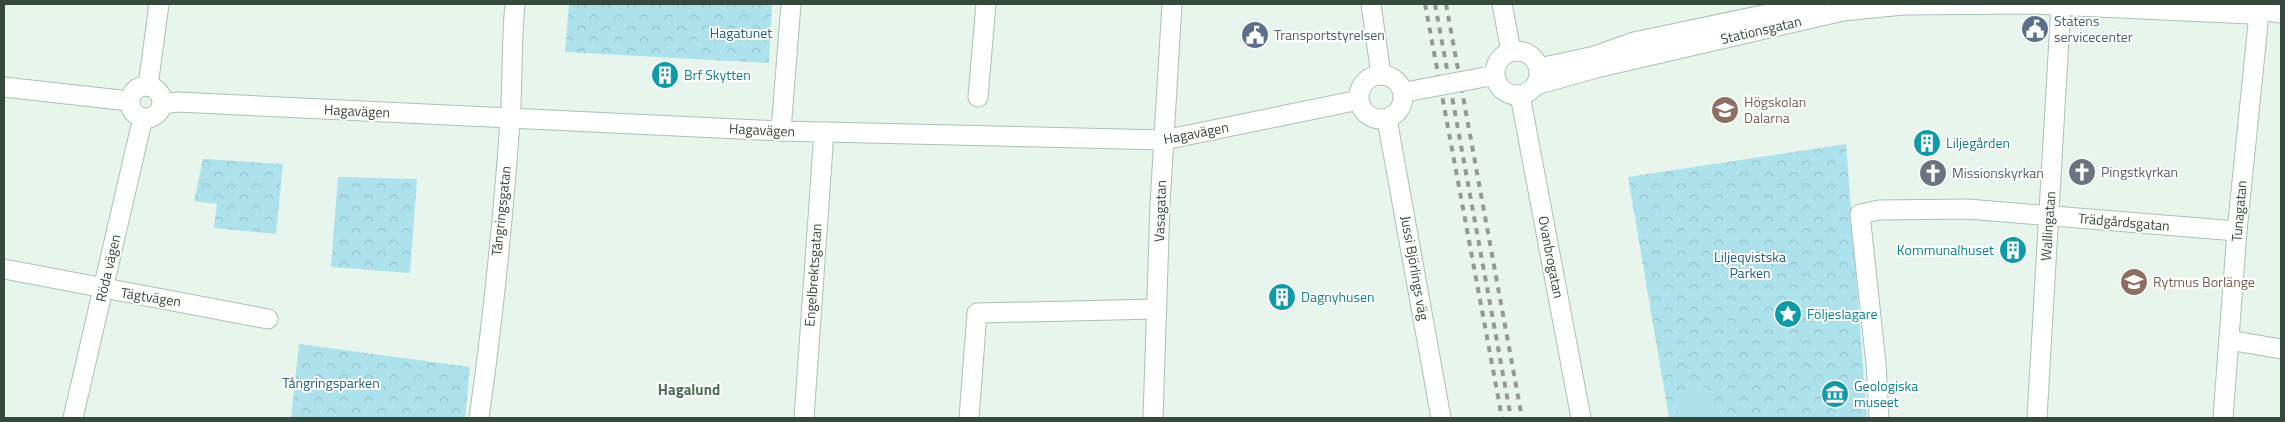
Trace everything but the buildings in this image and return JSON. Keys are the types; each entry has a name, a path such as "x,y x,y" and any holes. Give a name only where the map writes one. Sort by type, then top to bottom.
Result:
{"street":[{"path":"148,86 159,4"},
{"name":"Tångringsgatan","path":"479,418 490,339 510,119 511,44 515,4"},
{"path":"781,131 791,4"},
{"path":"978,97 986,4"},
{"name":"Vasagatan","path":"1153,418 1164,140 1172,4"},
{"path":"1371,4 1381,75"},
{"path":"1502,4 1511,51"},
{"name":"Stationsgatan","path":"1532,82 1614,48 1643,40 1815,4"},
{"name":"Stationsgatan","path":"2228,4 2251,5 2281,13"},
{"name":"Stationsgatan","path":"1532,82 1843,11 1903,6 2054,5 2250,14 2259,7"},
{"name":"Wallingatan","path":"2037,418 2049,215 2054,5"},
{"name":"Tunagatan","path":"2223,418 2237,231 2259,7"},
{"path":"1407,92 1490,76 1499,60 1511,51 1525,52 1536,61 1532,82 1513,94 1501,88 1490,76"},
{"path":"1381,75 1395,80 1407,92 1398,112 1387,119 1379,120 1366,114 1359,100 1359,92 1367,80 1381,75"},
{"name":"Ovanbrogatan","path":"1532,82 1582,418"},
{"path":"142,86 148,86 157,90 162,104 154,116 144,118 135,114 129,101 133,91 142,86"},
{"path":"4,87 129,101"},
{"name":"Hagavägen","path":"162,104 187,103 781,131 1164,140 1359,100"},
{"name":"Röda vägen","path":"74,418 144,118"},
{"name":"Jussi Björlings väg","path":"1387,119 1441,418"},
{"name":"Engelbrektsgatan","path":"804,418 824,132"},
{"name":"Trädgårdsgatan","path":"1879,418 1876,364 1860,214 1879,210 1937,208 2049,215 2237,231"},
{"name":"Tägtvägen","path":"4,269 268,319"},
{"path":"969,418 977,313 1157,309"},
{"path":"2229,340 2281,349"}],"green space":[{"name":"Hagatunet","path":"569,4 772,4 769,63 565,52"},
{"name":"Liljeqvistska Parken","path":"1846,144 1867,418 1669,418 1628,177"},
{"path":"203,159 283,164 276,234 214,228 217,204 194,201"},
{"path":"338,177 417,179 410,273 331,267"},
{"name":"Tångringsparken","path":"299,344 470,367 465,418 291,418"},
{"path":"1708,387 1711,412 1679,416 1675,391"}],"railway":[{"path":"1425,4 1502,418"},
{"path":"1435,4 1511,418"},
{"path":"1446,4 1522,418"}],"place":[{"name":"Statens servicecenter","path":"2035,29"},
{"name":"Transportstyrelsen","path":"1255,35"},
{"name":"Brf Skytten","path":"665,75"},
{"name":"Högskolan Dalarna","path":"1725,110"},
{"name":"Liljegården","path":"1927,143"},
{"name":"Pingstkyrkan","path":"2082,172"},
{"name":"Missionskyrkan","path":"1933,173"},
{"name":"Kommunalhuset","path":"2013,250"},
{"name":"Rytmus Borlänge","path":"2134,282"},
{"name":"Dagnyhusen","path":"1282,297"},
{"name":"Följeslagare","path":"1788,314"},
{"name":"Geologiska museet","path":"1835,394"}],"district":[{"name":"Hagalund","path":"689,390"}]}
